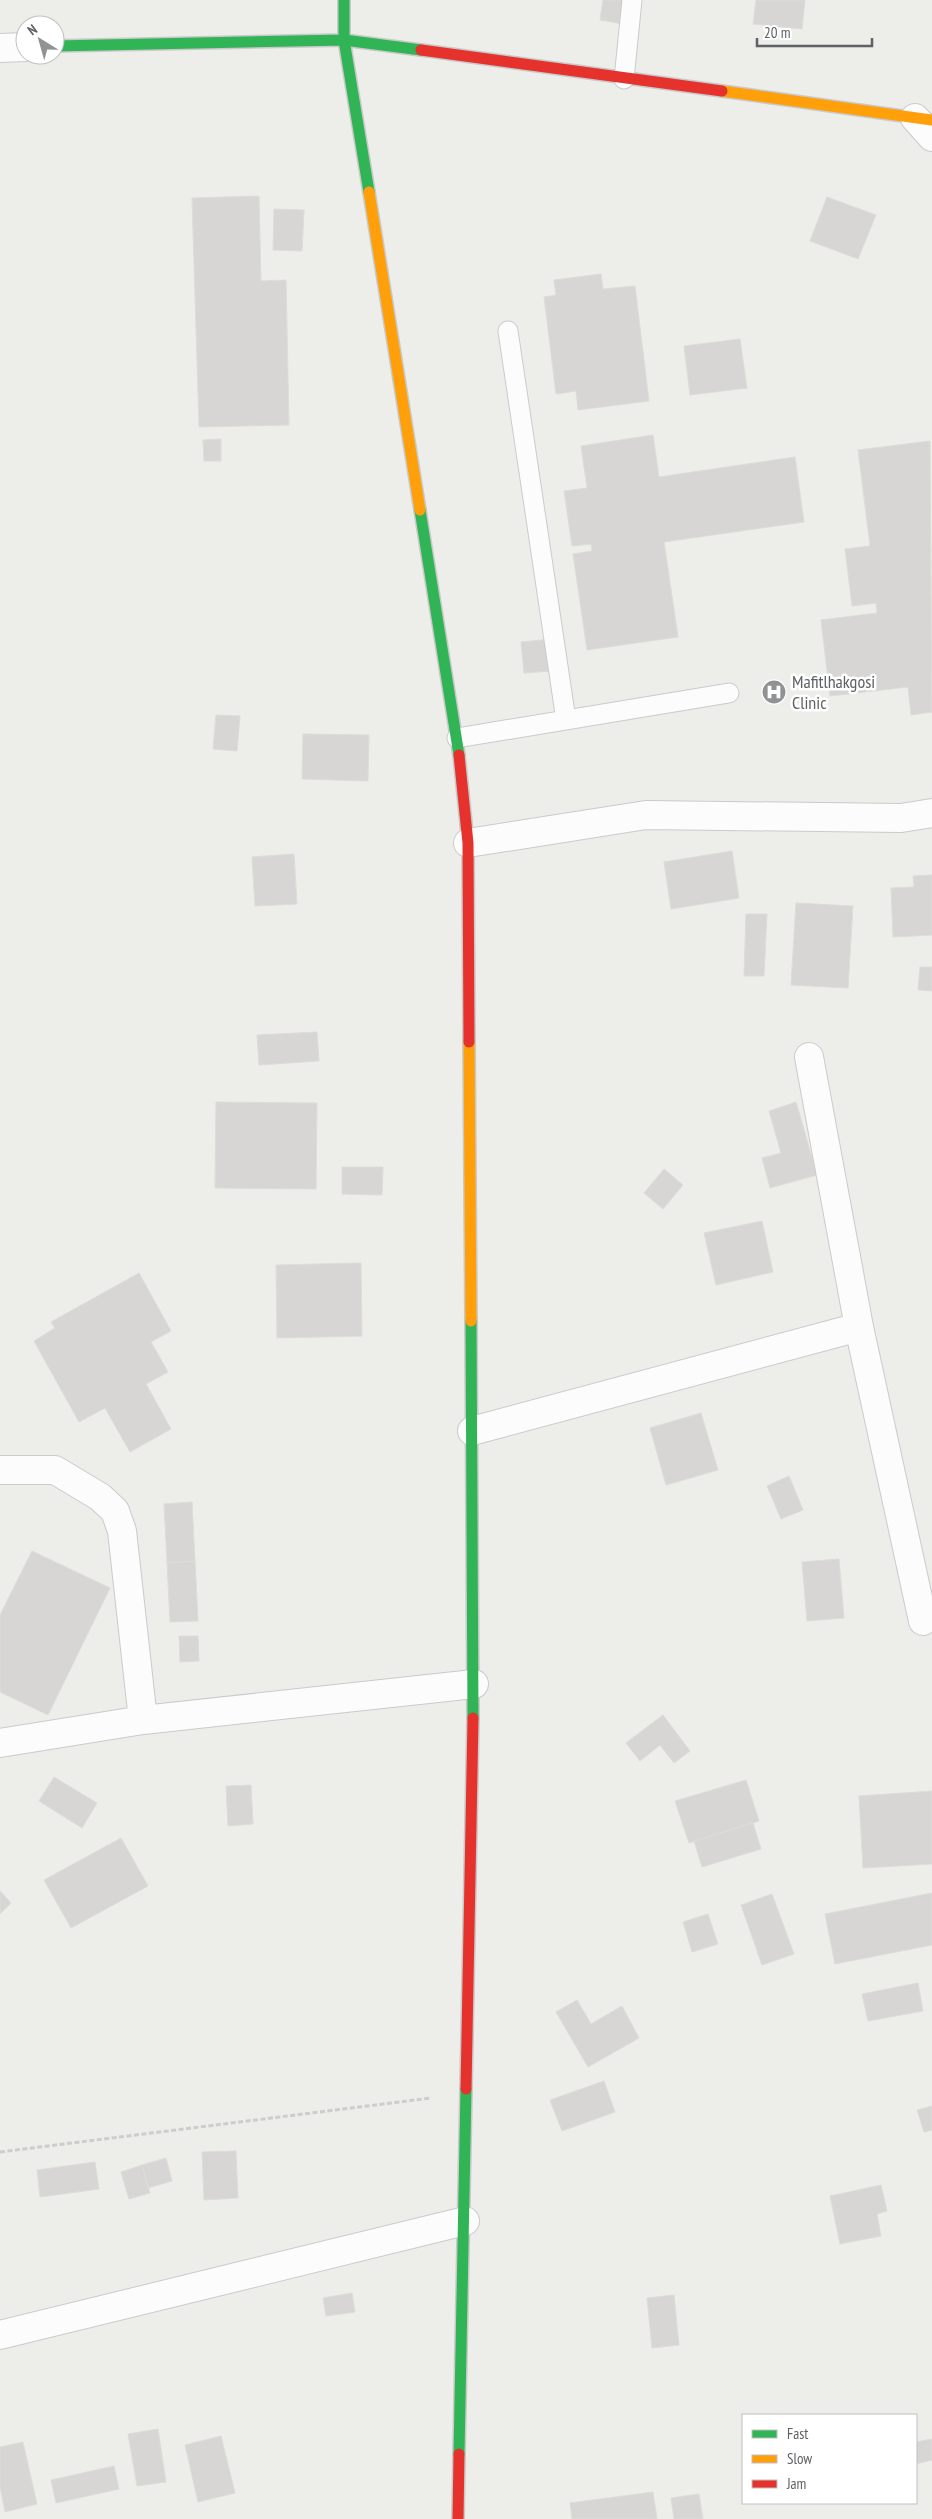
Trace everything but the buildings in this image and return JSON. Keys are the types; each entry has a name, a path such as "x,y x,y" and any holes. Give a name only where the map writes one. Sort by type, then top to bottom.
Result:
{"street":[{"path":"344,0 344,40 457,738 468,843 474,1684 458,2519"},
{"path":"65,46 344,40 624,78 926,125"},
{"path":"0,48 15,47"},
{"path":"468,843 646,815 901,818 932,813"},
{"path":"809,1058 858,1327 923,1621"},
{"path":"472,1431 858,1327"},
{"path":"0,1470 55,1470 100,1497 115,1511 122,1531 143,1720"},
{"path":"0,1744 143,1720 474,1684"},
{"path":"0,2335 465,2221"}],"lane":[{"path":"624,78 632,0"},
{"path":"508,332 566,720"},
{"path":"457,738 729,693"}],"path":[{"path":"0,2152 466,2094"}],"traffic: fast":[{"path":"344,0 344,40 369,192"},
{"path":"65,46 344,40 421,50"},
{"path":"420,510 459,755"},
{"path":"471,1321 473,1718"},
{"path":"459,2454 466,2089"}],"traffic: slow":[{"path":"722,91 932,120"},
{"path":"369,192 420,510"},
{"path":"469,1042 471,1321"}],"traffic: jam":[{"path":"421,50 722,91"},
{"path":"459,755 468,843 469,1042"},
{"path":"466,2089 473,1718"},
{"path":"458,2519 459,2454"}],"place":[{"name":"Mafitlhakgosi Clinic","path":"774,692"}]}
